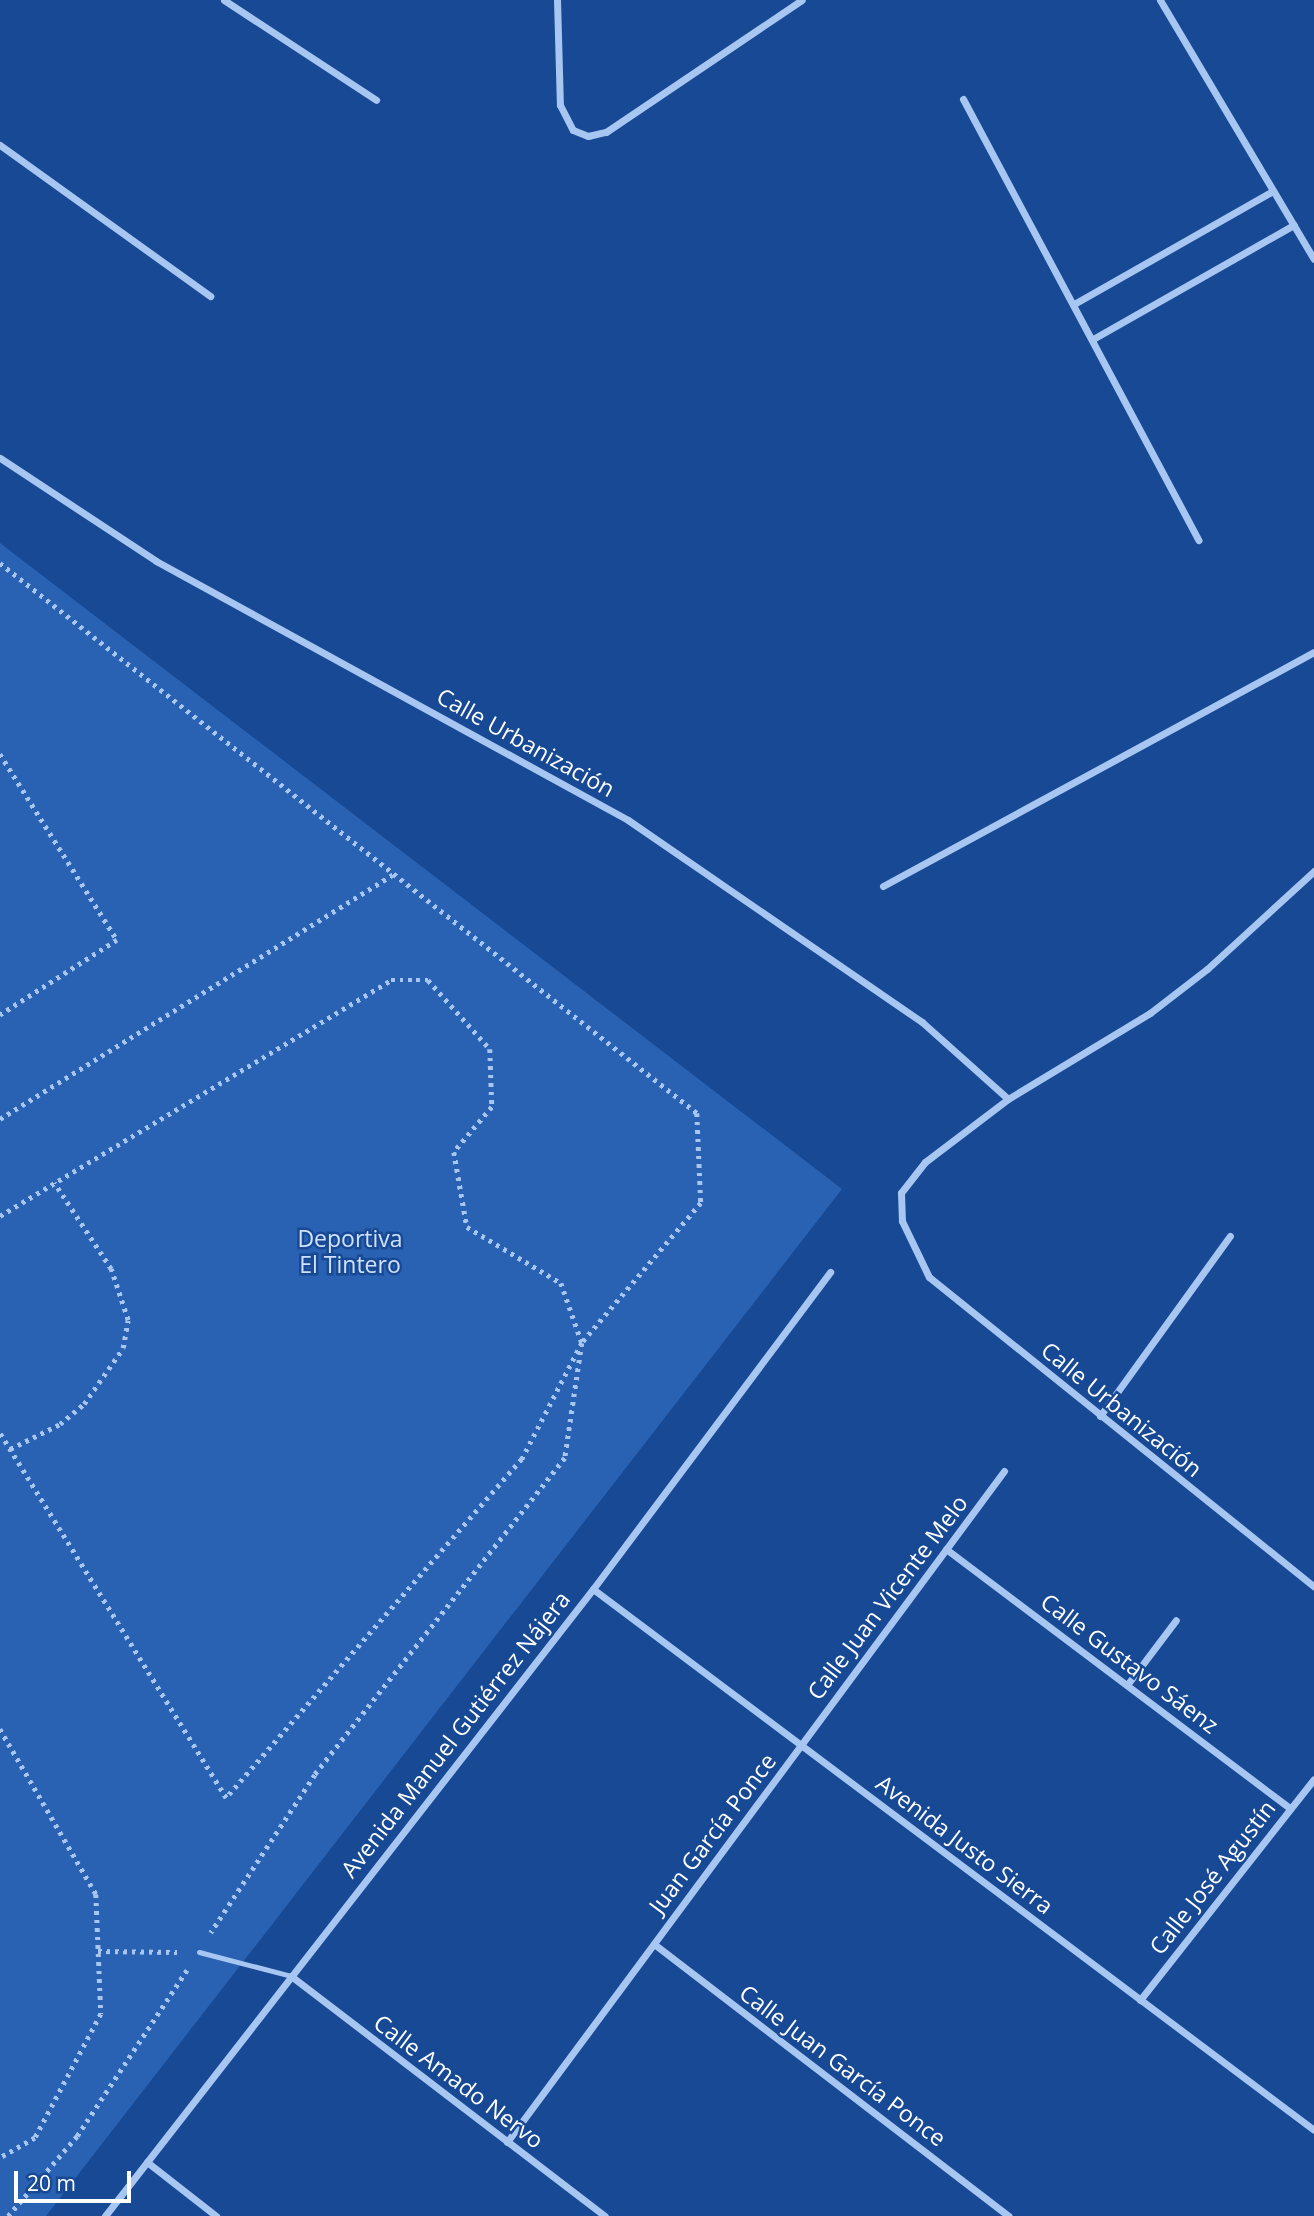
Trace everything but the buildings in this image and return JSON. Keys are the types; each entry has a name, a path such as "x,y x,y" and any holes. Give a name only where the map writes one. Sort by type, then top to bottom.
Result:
{"street":[{"path":"224,0 376,100"},
{"path":"557,0 560,105 573,130 588,136 606,132 802,0"},
{"path":"1160,0 1314,259"},
{"path":"963,99 1198,540"},
{"path":"0,145 210,296"},
{"path":"1074,304 1273,191"},
{"path":"1093,340 1294,225"},
{"name":"Calle Urbanización","path":"0,458 156,561 628,820 922,1022 1008,1099 925,1162 901,1194 902,1221 915,1254 929,1277 948,1295 1314,1587"},
{"path":"883,886 1314,652"},
{"path":"1008,1099 1150,1013 1207,969 1314,872"},
{"path":"1100,1416 1230,1236"},
{"name":"Avenida Manuel Gutiérrez Nájera","path":"105,2216 593,1589 830,1272"},
{"name":"Calle Juan Vicente Melo","path":"801,1745 1004,1471"},
{"name":"Calle Gustavo Sáenz","path":"946,1549 1290,1808"},
{"name":"Avenida Justo Sierra","path":"593,1589 1314,2130"},
{"path":"1127,1685 1176,1620"},
{"name":"Juan García Ponce","path":"654,1944 801,1745"},
{"name":"Calle José Agustín","path":"1140,2000 1314,1779"},
{"path":"508,2142 654,1944"},
{"name":"Calle Juan García Ponce","path":"654,1944 1009,2216"},
{"name":"Calle Amado Nervo","path":"291,1976 605,2216"},
{"path":"147,2162 216,2216"}],"lane":[{"path":"199,1952 291,1976"}],"path":[{"path":"0,564 698,1113 701,1203 582,1343 522,1459 226,1797 0,1433"},
{"path":"0,754 117,940 0,1015"},
{"path":"0,1119 394,874"},
{"path":"0,1216 391,980 428,980 490,1049 492,1107 454,1152 467,1227 561,1283 582,1343 565,1458 315,1774 77,2136 8,2216"},
{"path":"10,1449 60,1424 84,1404 123,1348 128,1320 111,1269 54,1183"},
{"path":"0,1729 96,1894 101,2014 35,2138 0,2158"},
{"path":"98,1951 199,1952"}],"green space":[{"name":"Deportiva El Tintero","path":"0,543 842,1189 46,2216 0,2216"}]}
